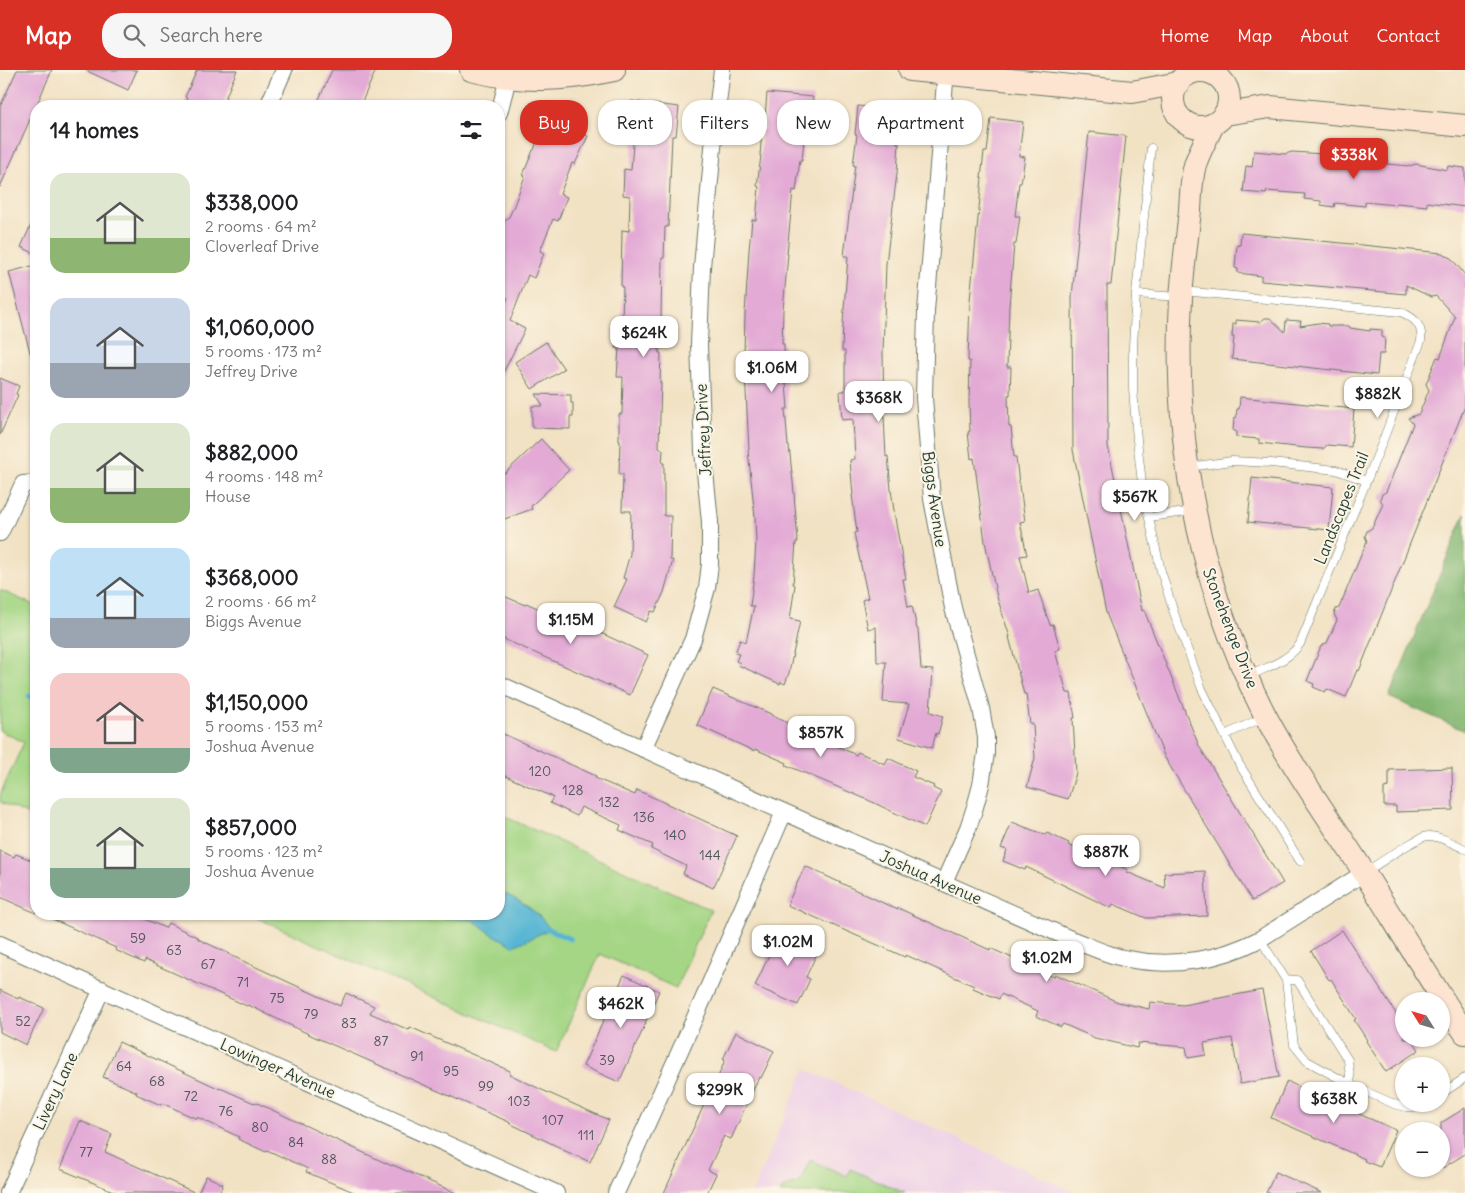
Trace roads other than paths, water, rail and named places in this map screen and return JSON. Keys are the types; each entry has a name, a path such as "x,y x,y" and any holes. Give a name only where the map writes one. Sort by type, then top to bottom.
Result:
{"street":[{"path":"271,100 284,70"},
{"path":"471,70 508,78 531,80 585,76 614,70"},
{"name":"Jeffrey Drive","path":"643,749 693,639 705,597 710,564 710,522 703,451 699,345 702,267 722,70"},
{"path":"910,70 946,72 1132,92 1181,118 1191,126 1198,128 1219,120 1270,107 1465,126"},
{"name":"Biggs Avenue","path":"944,882 968,828 975,807 986,753 982,708 953,608 932,499 924,398 926,311 946,72"},
{"path":"1132,92 1198,72 1206,72 1214,74 1270,107"},
{"path":"1181,118 1174,107 1173,99 1175,91 1184,77"},
{"path":"502,100 508,78"},
{"path":"1219,120 1229,106 1229,96 1221,78"},
{"name":"Stonehenge Drive","path":"1181,118 1194,166 1181,294 1179,331 1180,404 1194,511 1214,593 1247,677 1266,716 1294,764 1465,1033"},
{"name":"Stonehenge Drive","path":"1194,166 1219,120"},
{"path":"0,533 24,484 30,484"},
{"name":"Joshua Avenue","path":"505,687 1073,940 1127,959 1146,962 1184,962 1218,956 1247,946 1260,940 1364,873"},
{"path":"616,1193 705,995 784,812"},
{"name":"Lowinger Avenue","path":"0,944 556,1193"},
{"name":"Livery Lane","path":"8,1193 102,989"}],"lane":[{"path":"1151,148 1136,294 1133,346 1133,389 1137,440 1142,483 1149,517 1161,571 1174,613 1202,689 1239,764 1300,861"},
{"name":"Landscapes Trail","path":"1136,294 1181,294 1402,312 1414,319 1422,333 1421,341 1300,644 1287,657 1247,677"},
{"path":"1187,467 1232,461 1270,463 1336,470 1366,481"},
{"path":"1149,517 1194,511"},
{"path":"1225,735 1266,716"},
{"path":"1364,873 1412,843 1427,836 1443,839 1465,849"},
{"path":"1260,940 1286,980 1294,1046 1307,1061 1350,1085 1395,1104"},
{"path":"1286,980 1297,980 1348,1060 1350,1085"},
{"path":"1450,1088 1465,1078"}],"water":[{"path":"505,894 527,906 550,929 514,946 492,934 473,920 505,920"}],"waterway":[{"path":"543,927 570,939"}]}
